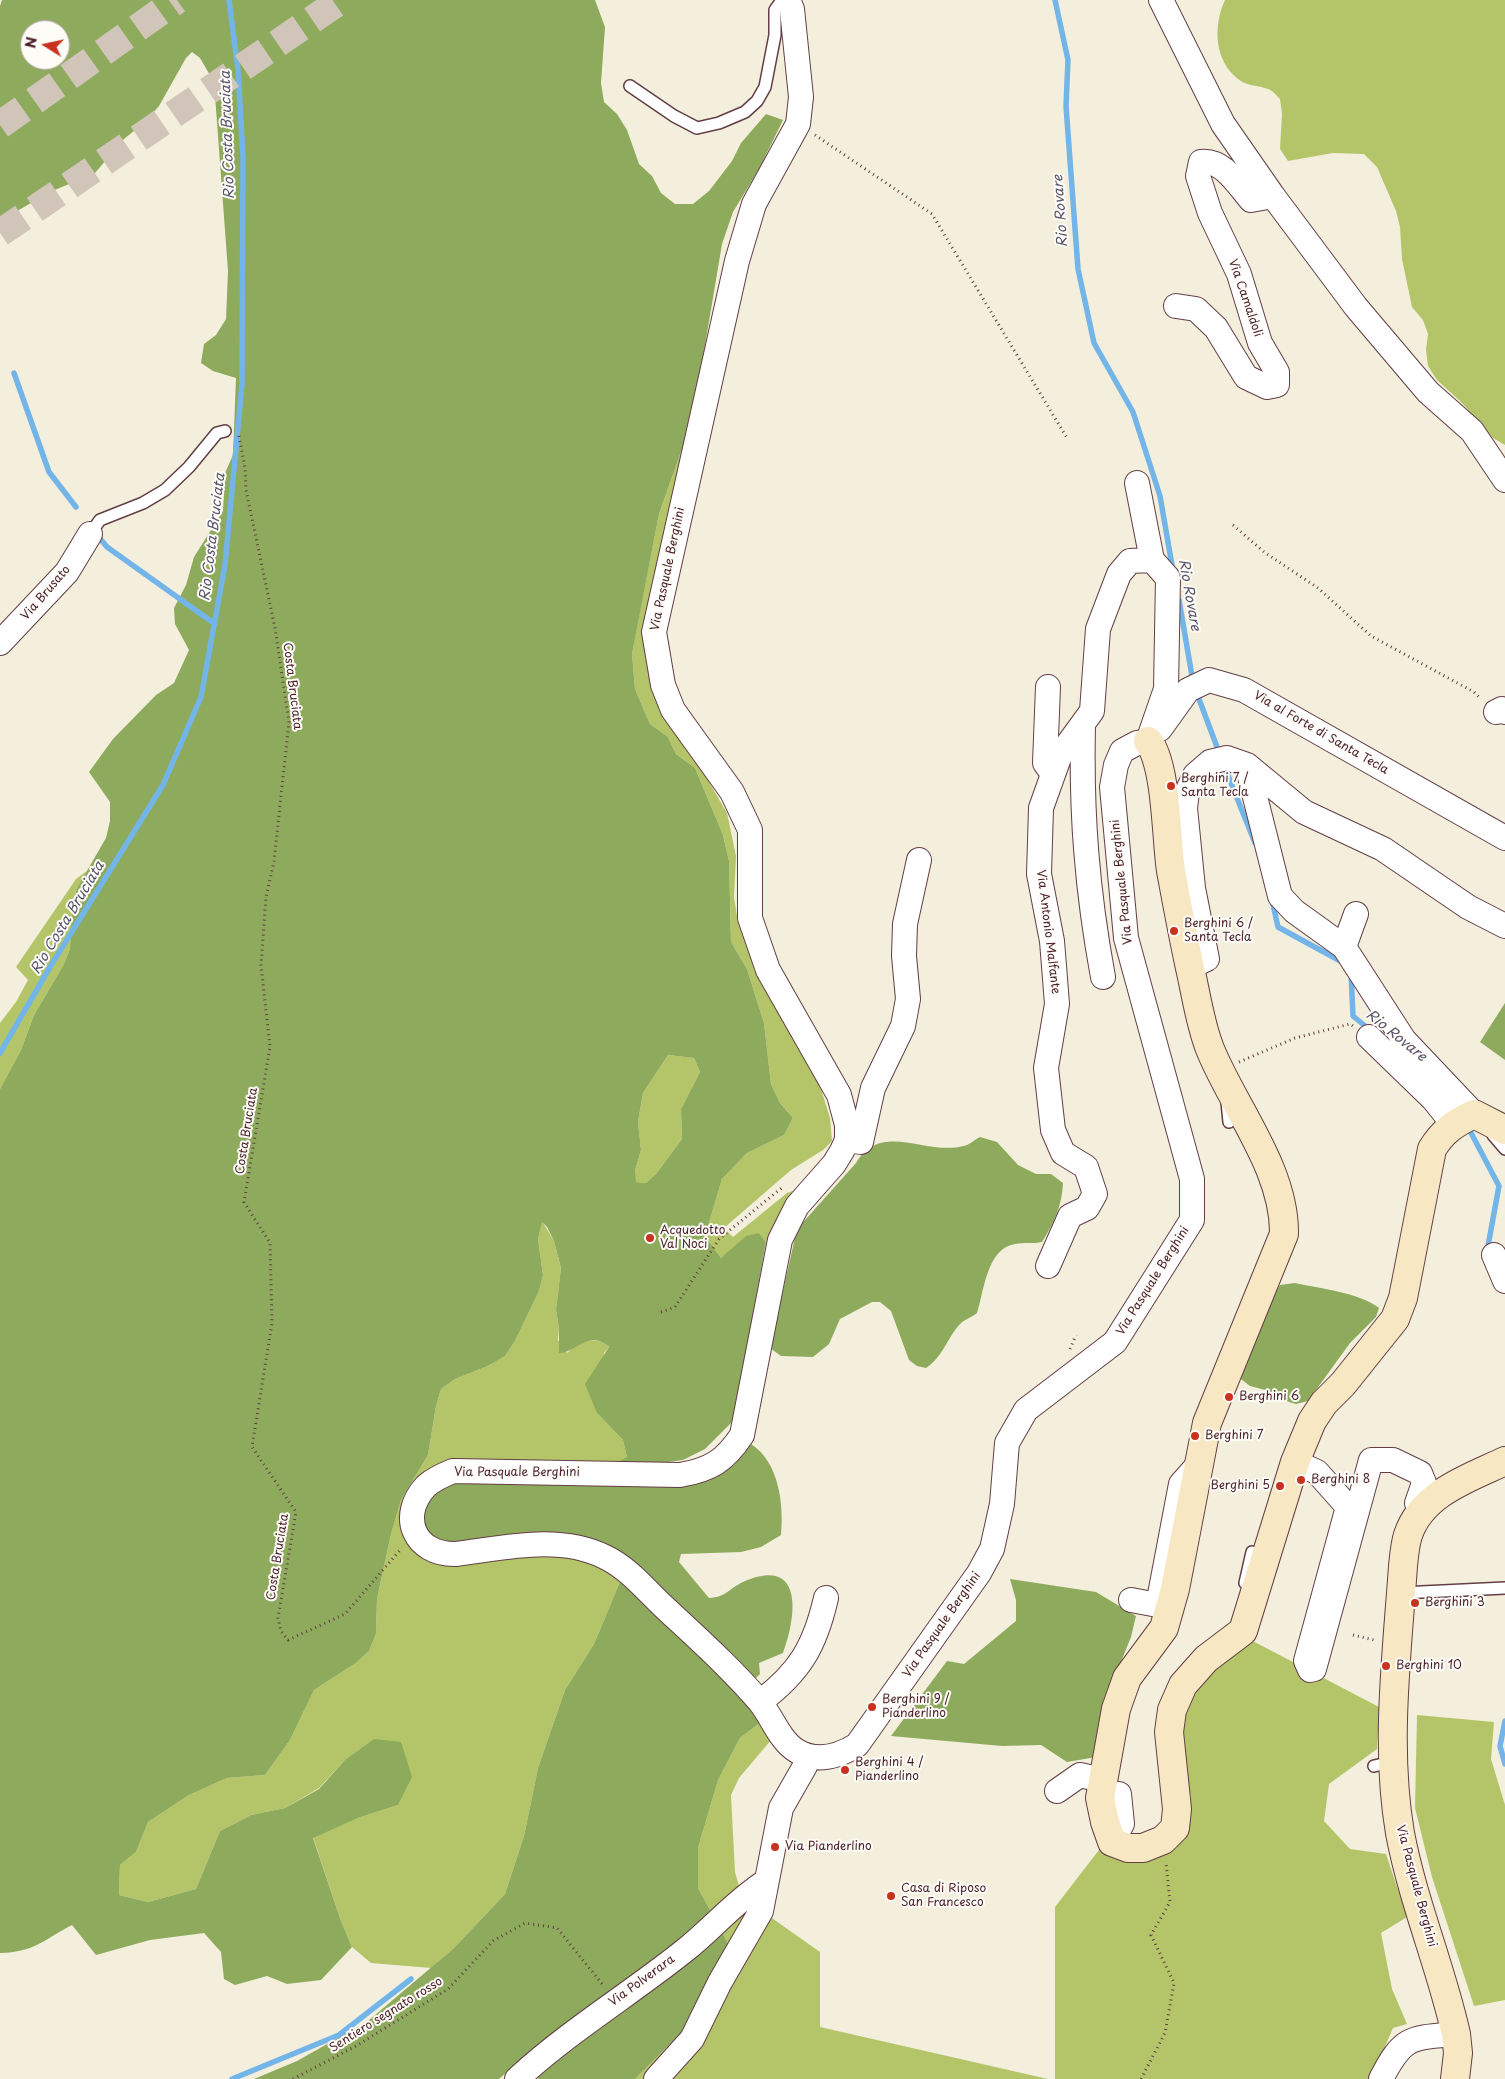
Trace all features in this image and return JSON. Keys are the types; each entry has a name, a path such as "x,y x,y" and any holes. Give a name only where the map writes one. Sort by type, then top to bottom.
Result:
{"street":[{"path":"1161,0 1223,124 1273,196 1356,307 1428,392 1472,431 1505,480"},
{"name":"Via Pasquale Berghini","path":"418,1539 412,1526 413,1512 418,1498 427,1486 439,1477 453,1471 680,1475 708,1468 730,1453 742,1435 780,1240 798,1206 834,1164 847,1140 847,1125 839,1095 768,970 750,918 750,830 732,792 673,710 663,685 654,632 737,261 754,204 798,124 801,97 789,2"},
{"name":"Via Camaldoli","path":"1176,306 1196,309 1216,328 1246,377 1267,388 1277,385 1277,372 1260,343 1239,274 1210,213 1198,176 1201,162 1210,161 1222,168 1251,200 1273,196"},
{"path":"1137,483 1152,560 1168,578 1166,689 1148,741 1154,749 1158,768 1171,870 1190,967 1210,1047 1261,1148 1285,1212 1284,1234 1207,1423 1175,1589 1164,1628 1127,1678 1116,1708 1110,1787 1100,1798 1112,1842 1128,1848 1143,1848 1163,1840 1175,1828 1177,1809 1169,1732 1172,1710 1184,1685 1206,1659 1230,1643 1243,1631 1296,1462 1312,1421 1324,1403 1343,1384 1396,1319 1404,1298 1432,1149 1441,1134 1464,1119"},
{"name":"Via Brusato","path":"0,643 67,572 90,534"},
{"name":"Via Antonio Malfante","path":"1048,1266 1070,1216 1087,1208 1095,1194 1086,1167 1063,1153 1053,1130 1046,1068 1057,1004 1052,941 1039,874 1040,808 1060,755 1083,726 1092,711 1098,629 1118,574 1130,561 1152,560"},
{"name":"Via al Forte di Santa Tecla","path":"1148,741 1163,725 1188,690 1209,680 1244,690 1505,838"},
{"path":"1048,687 1046,763 1053,774"},
{"name":"Via Antonio Malfante","path":"1083,726 1082,791 1088,886 1103,977"},
{"name":"Via Pasquale Berghini","path":"808,1756 825,1757 841,1755 857,1745 979,1573 992,1549 1002,1504 1007,1444 1026,1410 1115,1342 1192,1220 1192,1179 1126,938 1115,826 1112,787 1116,765 1122,750 1148,741"},
{"path":"1190,967 1207,959 1193,888 1185,808 1186,792 1195,775 1210,762 1227,758 1247,765 1304,812 1383,849 1468,907 1505,926"},
{"path":"1247,765 1280,896 1294,911 1344,947 1404,1040 1464,1119"},
{"path":"847,1140 860,1142 873,1088 903,1026 908,999 904,956 904,924 919,860"},
{"path":"1344,947 1356,914"},
{"path":"1369,1037 1434,1100 1464,1119 1499,1132"},
{"path":"1494,1255 1505,1281"},
{"name":"Via Pasquale Berghini","path":"1296,1462 1317,1472 1348,1507 1306,1661 1310,1670 1314,1669 1371,1460 1393,1460 1420,1473 1424,1483 1417,1503 1420,1513"},
{"name":"Via Pasquale Berghini","path":"1455,2079 1458,2053 1456,2034 1383,1764 1408,1534 1420,1513 1433,1498 1454,1484 1505,1461"},
{"path":"1131,1600 1158,1605 1181,1484 1198,1465"},
{"path":"418,1539 428,1549 443,1554 546,1543 576,1548 604,1556 623,1568 696,1636 760,1702 786,1741 795,1750 808,1756 805,1766 781,1808 765,1882 761,1911 720,1982 692,2039 656,2079"},
{"path":"760,1702 779,1688 806,1657 821,1621 826,1598"},
{"path":"1056,1791 1080,1774 1110,1787"},
{"name":"Via Polverara","path":"517,2079 540,2058 615,2000 684,1950 742,1897 765,1882"},
{"path":"1382,2079 1395,2052 1410,2040 1456,2034"}],"lane":[{"path":"630,86 674,116 697,128 719,123 745,112 765,87 775,35 775,10 789,2"},
{"name":"Via Brusato","path":"90,534 100,520 144,503 164,490 189,466 217,433 225,431"},
{"path":"1223,1076 1229,1122"},
{"path":"1499,1132 1505,1149"},
{"path":"1230,1643 1252,1552"},
{"path":"1401,1593 1505,1588"}],"path":[{"path":"798,124 932,214 1068,438"},
{"name":"Costa Bruciata","path":"241,437 246,490 275,628 289,722 274,860 266,897 261,965 270,1047 244,1202 270,1243 272,1323 252,1446 296,1512 278,1618 281,1631 288,1640 345,1614 407,1541 418,1539"},
{"path":"1233,525 1264,552 1318,588 1372,636 1474,692 1501,712"},
{"path":"1223,1076 1295,1038 1350,1024 1369,1037"},
{"path":"661,1312 675,1307 719,1239 789,1182"},
{"path":"1141,2079 1165,2033 1174,1983 1151,1935 1170,1902 1163,1840"},
{"name":"Sentiero segnato rosso","path":"293,2079 356,2046 448,1989 493,1941 525,1924 557,1928 615,2000"}],"green space":[{"path":"2,0 595,0 605,27 601,83 604,102 617,114 627,130 639,164 652,176 661,193 675,204 693,204 709,191 732,161 741,143 766,114 783,120 760,167 733,212 722,244 704,351 684,443 659,514 632,654 635,689 650,724 668,737 676,754 695,768 723,835 729,861 731,942 747,969 764,1023 771,1084 780,1103 793,1118 784,1135 747,1153 722,1179 705,1236 721,1258 746,1236 759,1233 766,1242 734,1420 705,1449 683,1460 646,1465 618,1462 627,1457 623,1440 597,1413 585,1384 609,1347 595,1340 559,1353 559,1328 556,1310 561,1268 554,1241 547,1227 542,1222 538,1239 543,1275 539,1291 515,1341 505,1356 488,1366 455,1379 441,1389 436,1406 428,1455 401,1500 391,1534 377,1599 376,1634 369,1651 356,1663 314,1690 290,1740 265,1775 227,1778 189,1795 148,1822 136,1852 120,1865 119,1895 148,1902 196,1889 220,1831 251,1815 285,1808 319,1789 344,1761 374,1739 401,1742 412,1777 398,1805 358,1818 313,1838 341,1921 352,1947 321,1980 287,1984 267,1976 235,1985 224,1979 221,1952 204,1933 150,1940 96,1955 72,1925 31,1948 0,1953 0,1089 21,1050 34,1015 63,966 70,949 72,905 77,888 106,838 110,821 110,802 89,772 113,739 156,695 174,683 189,650 175,624 174,608 186,585 194,557 223,511 225,473 233,455 236,378 213,371 201,363 204,344 216,335 226,319 228,271 214,82 200,58 192,52 186,58 159,106 146,121 124,139 95,173 50,192 0,221 0,6","holes":["668,1055 694,1058 700,1072 681,1109 682,1139 656,1174 646,1183 636,1182 635,1171 641,1150 638,1122 643,1093"]},
{"path":"1225,0 1505,0 1505,445 1493,438 1461,402 1437,380 1428,366 1426,350 1428,334 1423,320 1412,307 1402,259 1400,227 1396,211 1377,167 1364,154 1333,153 1288,161 1280,149 1282,114 1280,99 1270,90 1245,83 1238,79 1230,71 1220,53 1218,31 1221,10"},
{"path":"684,443 686,451 647,658 661,713 675,734 698,755 709,782 727,813 736,856 734,897 738,923 762,978 821,1089 830,1118 832,1141 823,1150 791,1170 724,1228 733,1237 787,1193 802,1188 766,1242 759,1233 721,1258 705,1236 722,1179 747,1153 784,1135 793,1118 780,1103 771,1084 764,1023 747,969 731,942 729,861 723,835 695,768 676,754 668,737 650,724 635,689 632,654 659,514"},
{"path":"87,871 77,888 72,905 70,949 63,966 34,1015 21,1050 0,1089 0,1023 16,1002 28,980 16,967 76,879"},
{"path":"1505,1003 1505,1060 1480,1042"},
{"path":"668,1055 694,1058 700,1072 681,1109 682,1139 656,1174 646,1183 635,1182 635,1171 641,1150 638,1122 643,1093"},
{"path":"980,1137 997,1142 1018,1165 1036,1174 1051,1174 1063,1183 1061,1199 1054,1221 1042,1242 1015,1244 1006,1247 998,1253 988,1272 977,1313 960,1324 932,1364 926,1368 917,1366 909,1360 891,1311 880,1302 872,1302 840,1319 829,1344 813,1357 781,1356 770,1348 797,1229 867,1150 879,1143 892,1141 952,1148 967,1145"},
{"path":"542,1221 554,1241 561,1268 556,1310 559,1328 558,1340 567,1353 587,1341 598,1341 609,1347 604,1353 597,1413 623,1440 627,1457 520,1550 572,1556 622,1577 594,1644 565,1690 538,1768 524,1836 505,1894 453,1949 431,1968 371,1963 352,1947 341,1921 313,1837 358,1818 398,1805 344,1761 319,1788 285,1808 251,1815 220,1831 196,1889 148,1902 119,1895 120,1865 136,1852 148,1822 189,1795 227,1778 265,1775 290,1740 314,1690 356,1663 369,1651 376,1634 377,1599 391,1534 401,1500 428,1455 436,1406 441,1389 455,1379 488,1366 505,1356 515,1341 539,1291 543,1275 538,1239"},
{"path":"1295,1283 1361,1298 1379,1308 1376,1317 1350,1343 1308,1401 1296,1404 1286,1401 1269,1391 1250,1386 1237,1376 1271,1298 1280,1285"},
{"path":"751,1444 768,1461 778,1485 782,1510 781,1535 761,1547 741,1552 681,1554 679,1562 709,1598 720,1596 743,1582 763,1576 777,1576 786,1583 791,1594 793,1607 788,1638 783,1653 759,1663 760,1674 756,1678 749,1675 628,1562 457,1548 425,1536 423,1505 445,1483 478,1477 706,1481 734,1465"},
{"path":"622,1577 746,1695 761,1722 740,1738 718,1780 698,1848 698,1888 729,1945 687,2027 635,2079 540,2079 508,2071 499,2079 254,2079 297,2061 368,2021 453,1949 505,1894 524,1836 538,1768 565,1690 594,1644"},
{"path":"1010,1579 1096,1592 1136,1616 1131,1637 1102,1709 1096,1757 1067,1762 1041,1745 1002,1746 891,1736 947,1661 964,1664 1016,1621 1016,1600"},
{"path":"1247,1638 1379,1707 1377,1749 1329,1784 1324,1821 1350,1849 1386,1854 1407,1917 1381,1933 1392,1989 1407,2024 1393,2028 1371,2079 1055,2079 1055,1907 1102,1846 1188,1826 1191,1798 1179,1736 1182,1712 1214,1668"},
{"path":"1417,1715 1494,1722 1491,1759 1505,1805 1505,2000 1474,2006 1432,1877 1415,1808"},
{"path":"761,1722 771,1740 739,1778 731,1795 735,1872 742,1897 820,1952 820,2027 1048,2079 635,2079 687,2027 729,1945 698,1888 698,1848 718,1780 740,1738"}],"waterway":[{"name":"Rio Costa Bruciata","path":"0,1053 50,967 163,785 201,697 225,565 242,384 243,157 238,70 229,0"},
{"name":"Rio Rovare","path":"1055,0 1068,60 1066,106 1078,269 1094,343 1133,412 1160,496 1173,571"},
{"path":"14,373 49,472 76,507"},
{"path":"97,535 107,547 215,624"},
{"name":"Rio Rovare","path":"1179,600 1193,682"},
{"name":"Rio Rovare","path":"1196,691 1220,755"},
{"name":"Rio Rovare","path":"1223,763 1255,843"},
{"name":"Rio Rovare","path":"1272,900 1278,927 1344,963"},
{"name":"Rio Rovare","path":"1351,973 1353,1016 1370,1030"},
{"name":"Rio Rovare","path":"1469,1129 1499,1186 1488,1246"},
{"name":"Rio Rovare","path":"1505,1721 1500,1746 1505,1764"},
{"path":"232,2079 339,2035 411,1979"}],"tunnel":[{"path":"0,125 177,0"},
{"path":"0,233 341,0"}],"place":[{"name":"Berghini 7 / Santa Tecla","path":"1171,786"},
{"name":"Berghini 6 / Santa Tecla","path":"1174,931"},
{"name":"Acquedotto Val Noci","path":"650,1238"},
{"name":"Berghini 6","path":"1229,1397"},
{"name":"Berghini 7","path":"1195,1436"},
{"name":"Berghini 8","path":"1301,1480"},
{"name":"Berghini 5","path":"1280,1486"},
{"name":"Berghini 3","path":"1415,1603"},
{"name":"Berghini 10","path":"1386,1666"},
{"name":"Berghini 9 / Pianderlino","path":"872,1707"},
{"name":"Berghini 4 / Pianderlino","path":"845,1770"},
{"name":"Via Pianderlino","path":"775,1847"},
{"name":"Casa di Riposo San Francesco","path":"891,1896"}]}
